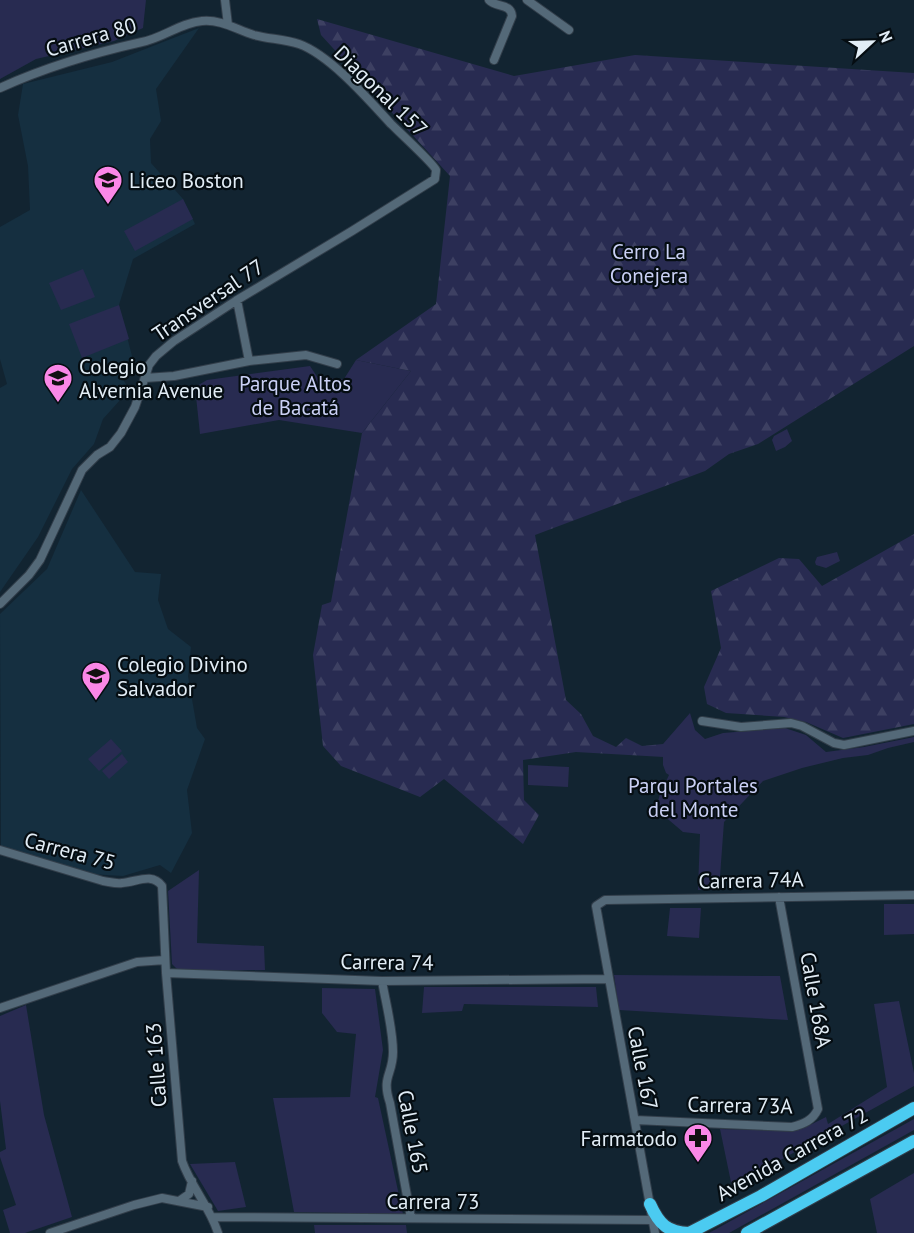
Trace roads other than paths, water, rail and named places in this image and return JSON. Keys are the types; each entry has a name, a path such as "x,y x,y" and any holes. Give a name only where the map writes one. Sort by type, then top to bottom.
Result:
{"highway":[{"name":"Avenida Carrera 72","path":"689,1233 761,1196 914,1108"},
{"path":"747,1233 913,1141"},
{"path":"650,1204 659,1222 668,1230 689,1233"}],"street":[{"path":"225,0 228,25"},
{"path":"489,0 509,8 512,16 494,60"},
{"path":"527,0 569,30"},
{"name":"Carrera 80","path":"0,88 58,64 146,41 183,25 205,21 228,25"},
{"name":"Diagonal 157","path":"228,25 255,35 301,45 320,57 355,87 435,169"},
{"name":"Transversal 77","path":"0,604 29,575 40,560 82,470 110,447 121,433 135,407 149,365 162,350 237,300 435,179 435,169"},
{"path":"237,300 249,361"},
{"path":"145,378 174,376 249,361 306,355 337,364"},
{"path":"702,721 741,727 790,723 802,726 834,743 844,745 914,731"},
{"name":"Carrera 75","path":"0,850 103,881 125,883 150,878 155,879 162,886"},
{"name":"Calle 163","path":"162,886 165,960 181,1152 185,1170 208,1207 218,1233"},
{"name":"Carrera 74A","path":"596,910 598,903 605,900 914,895"},
{"name":"Calle 168A","path":"779,897 818,1109"},
{"name":"Calle 167","path":"596,910 655,1233"},
{"path":"0,1008 137,962 165,960"},
{"name":"Carrera 74","path":"166,973 381,981 608,980"},
{"name":"Calle 165","path":"381,981 393,1044 393,1056 385,1083 411,1218"},
{"name":"Carrera 73A","path":"635,1120 792,1127 804,1124 815,1116 818,1109"},
{"path":"638,1136 644,1127 654,1121"},
{"path":"179,1202 189,1194 192,1181"},
{"path":"50,1233 162,1198 208,1207"},
{"name":"Carrera 73","path":"213,1217 411,1218 541,1215 653,1220"}],"place":[{"name":"Liceo Boston","path":"108,206"},
{"name":"Colegio Alvernia Avenue","path":"58,404"},
{"name":"Colegio Divino Salvador","path":"96,702"},
{"name":"Farmatodo","path":"698,1164"}],"park label":[{"name":"Cerro La Conejera","path":"649,263"},
{"name":"Parque Altos de Bacatá","path":"295,395"},
{"name":"Parqu Portales del Monte","path":"693,797"}]}
